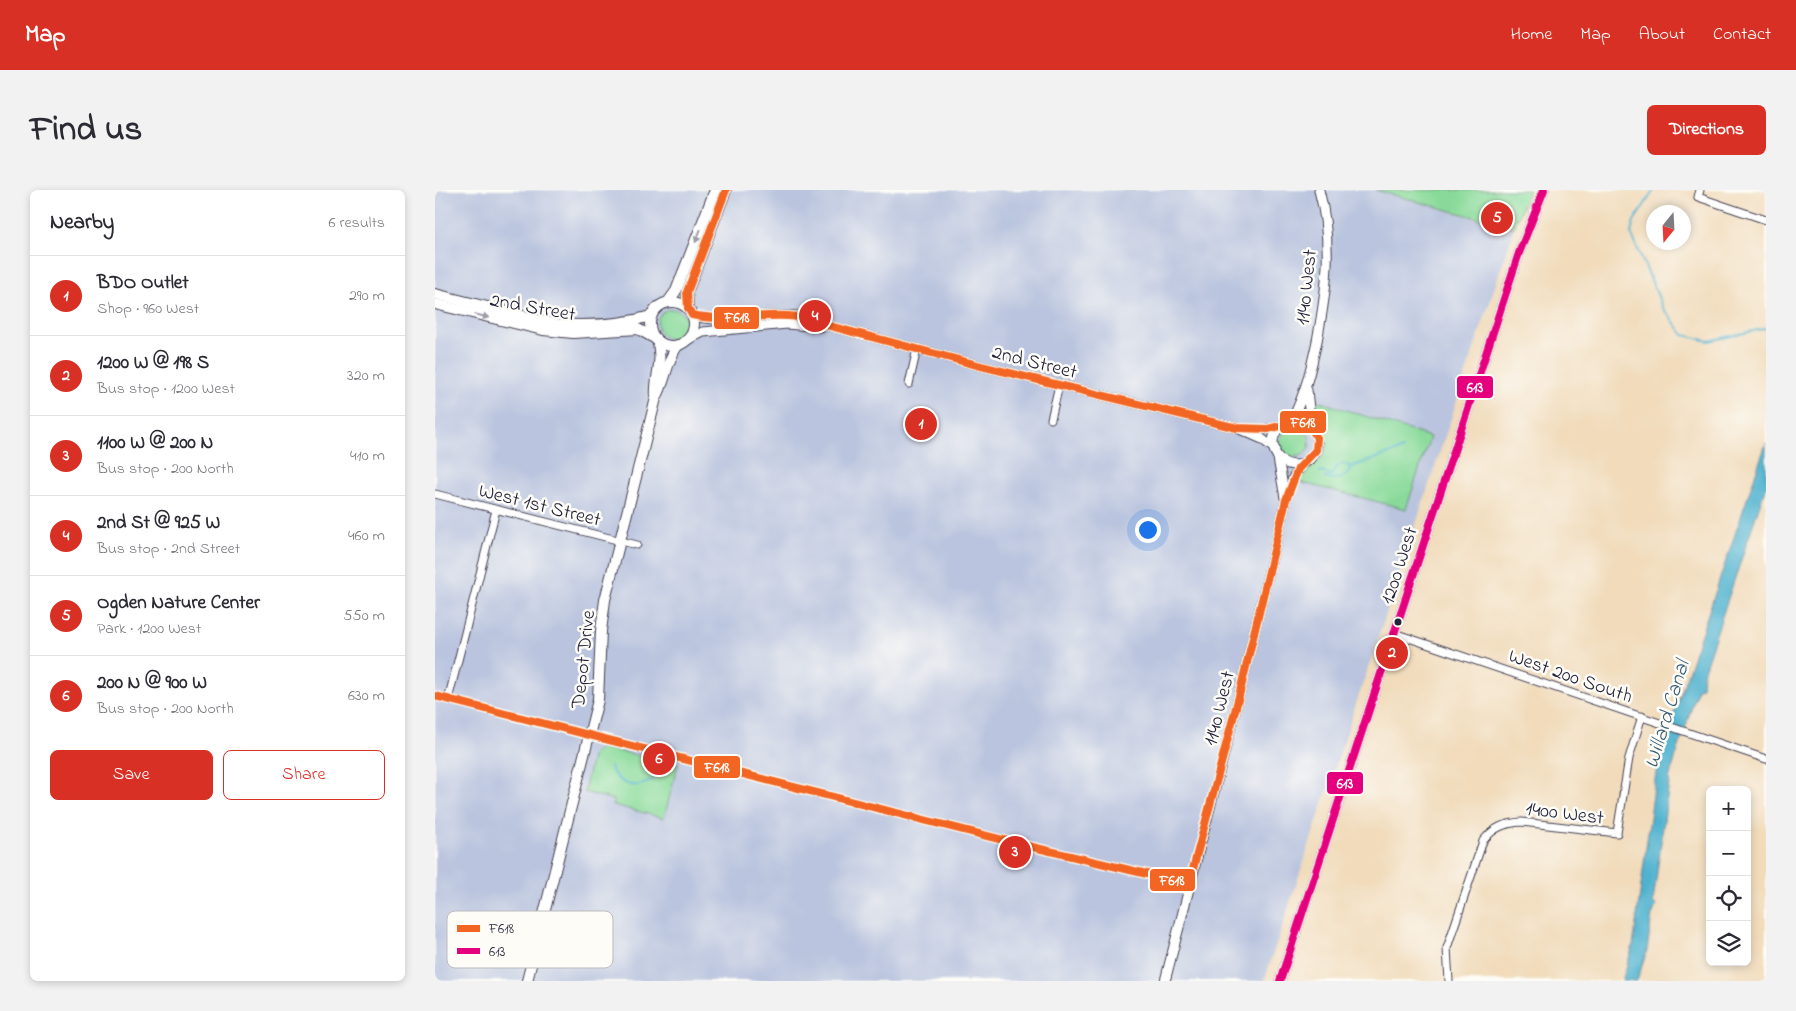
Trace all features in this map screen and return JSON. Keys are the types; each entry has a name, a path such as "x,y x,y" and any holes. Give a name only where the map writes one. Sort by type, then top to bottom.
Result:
{"main road":[{"path":"668,302 675,291 715,190"},
{"path":"690,312 680,303 668,302 658,306 651,316 649,324 655,339 667,346 678,345 689,339 694,324 687,292 726,190"},
{"name":"2nd Street","path":"435,294 555,324 574,325 638,320 651,316"},
{"name":"2nd Street","path":"435,304 543,330 573,333 638,329 655,339"},
{"name":"Depot Drive","path":"655,339 661,354 654,384 656,398"},
{"name":"Depot Drive","path":"545,911 590,735 599,692 603,616 620,541 656,398 663,385 672,354 678,345"},
{"name":"Depot Drive","path":"527,981 530,968"}],"street":[{"name":"1140 West","path":"1292,420 1307,387 1325,304 1328,276 1326,221 1319,190"},
{"name":"1200 West","path":"1280,981 1522,244 1544,190"},
{"path":"1700,190 1698,197 1708,202 1766,220"},
{"name":"2nd Street","path":"690,312 709,320 782,316 819,320 826,325 917,350 1237,428 1261,430 1280,427"},
{"name":"2nd Street","path":"689,339 703,332 787,324 819,327 826,325"},
{"path":"909,384 917,350"},
{"path":"1051,419 1059,385"},
{"name":"1140 West","path":"1307,387 1311,428"},
{"path":"1292,420 1306,423 1315,434 1316,448 1309,460 1303,463 1290,464 1277,454 1274,437 1280,427 1292,420"},
{"name":"2nd Street","path":"1237,428 1262,439 1277,454"},
{"name":"1140 West","path":"1277,454 1285,500"},
{"name":"1140 West","path":"1165,981 1241,687 1285,500 1294,477 1303,463"},
{"name":"West 1st Street","path":"435,494 637,545"},
{"path":"448,700 497,510"},
{"name":"West 200 South","path":"1394,634 1667,724 1766,759"},
{"path":"435,696 1189,884"},
{"name":"1400 West","path":"1449,981 1447,948 1483,841 1496,828 1507,823 1522,822 1617,833 1629,758 1642,716"}],"shaded area":[{"path":"435,190 1375,190 1514,229 1264,981 435,981"}],"green space":[{"path":"1375,190 1529,190 1514,228"},
{"path":"672,309 683,313 687,324 683,335 672,339 661,335 657,324 661,313"},
{"path":"1315,400 1430,437 1406,509 1299,482 1322,457 1326,446 1324,432 1315,407"},
{"path":"1295,427 1306,431 1310,442 1306,453 1295,457 1284,453 1280,442 1284,431"},
{"path":"601,749 678,764 664,818 613,805 614,800 584,792 593,753"}],"water":[{"path":"1766,443 1766,486 1703,673 1702,687 1698,688 1670,775 1653,902 1656,906 1652,915 1647,951 1637,981 1622,981 1633,946 1656,772 1660,755"}],"waterway":[{"path":"1654,190 1634,221 1631,233 1663,308 1684,335 1709,341 1766,328"},
{"path":"1351,467 1403,449"},
{"path":"1320,472 1331,475 1339,465 1344,463 1350,467 1349,473 1339,479 1325,478"},
{"path":"610,767 618,778 628,784 640,785 653,779"}],"transit line":[{"name":"F618","path":"435,696 995,838 1189,884 1239,696 1286,500 1298,469 1316,450 1317,438 1310,426 1300,421 1268,429 1237,428 981,366 794,316 726,318 692,315 688,308 687,292 726,190"},
{"name":"613","path":"1280,981 1519,253 1544,190"}],"place":[{"name":"Ogden Nature Center","path":"1497,218"},
{"name":"2nd St @ 925 W","path":"815,316"},
{"name":"BDO Outlet","path":"921,424"},
{"name":"1200 W @ 198 S","path":"1392,653"},
{"name":"200 N @ 900 W","path":"659,759"},
{"name":"1100 W @ 200 N","path":"1015,852"}],"water label":[{"name":"Willard Canal","path":"1666,714"}]}
